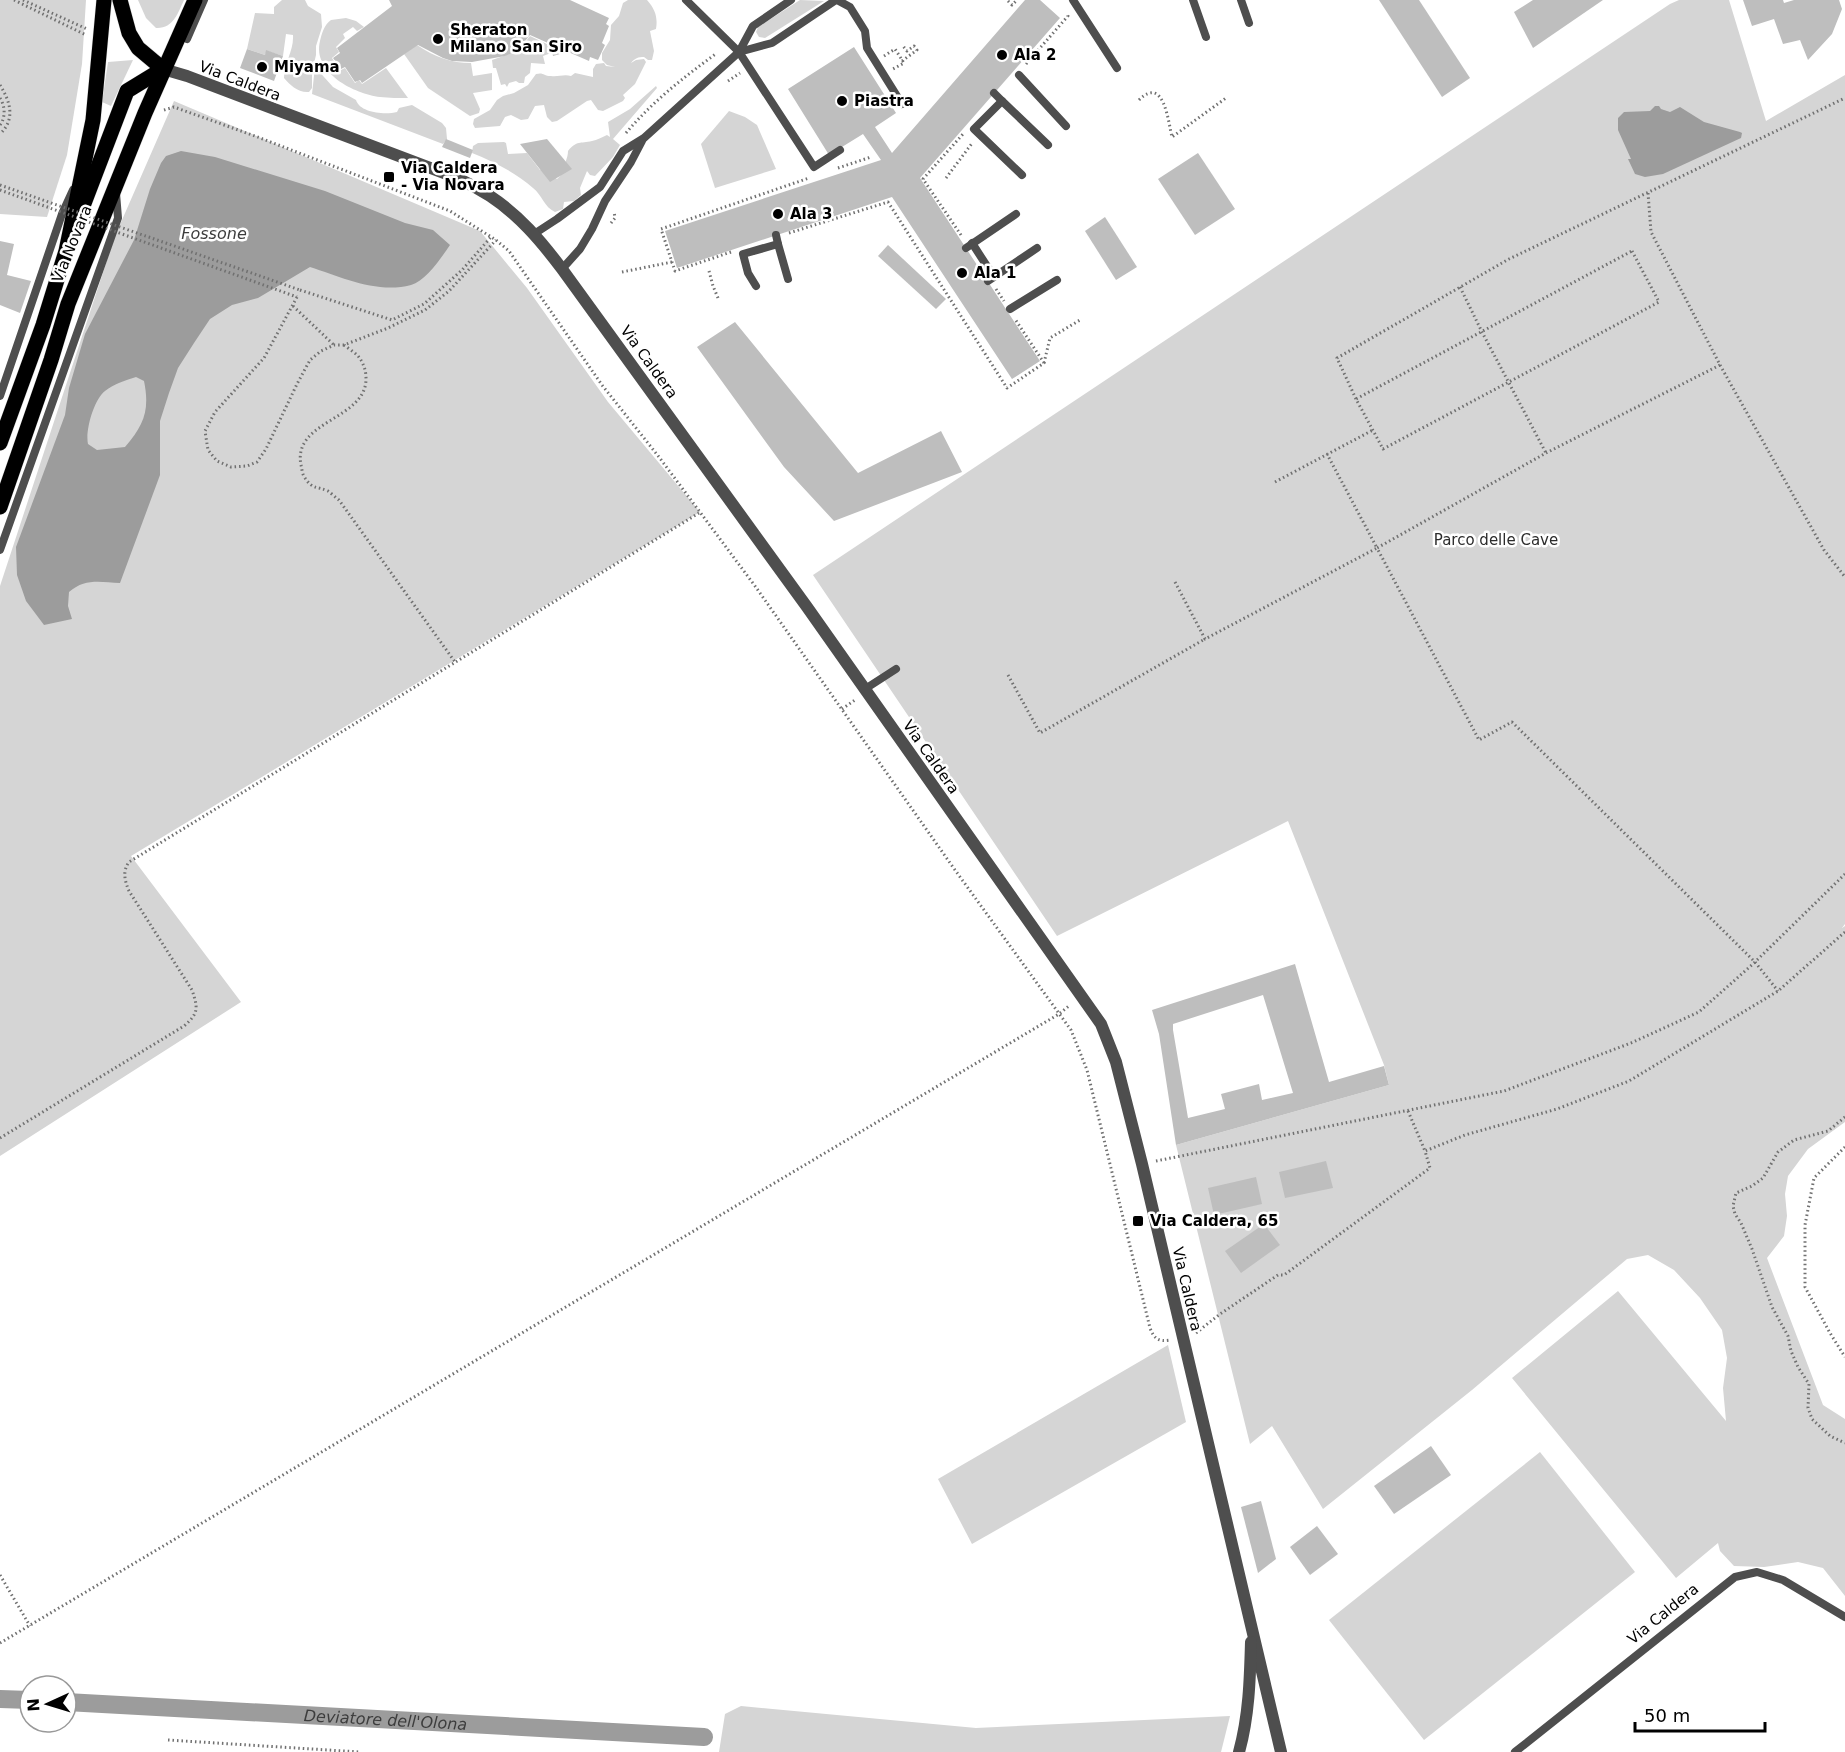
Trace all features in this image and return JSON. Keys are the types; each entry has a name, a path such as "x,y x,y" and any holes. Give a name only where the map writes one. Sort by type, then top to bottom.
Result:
{"main road":[{"name":"Via Novara","path":"0,443 43,325 66,251 93,120 104,0"},
{"path":"66,251 127,91 163,69 138,48 129,33 120,0"},
{"name":"Via Novara","path":"0,507 68,304 163,69 195,0"}],"street":[{"name":"Via Caldera","path":"163,69 457,178 489,195 520,219 562,269 801,597 861,694 1101,1024 1116,1062 1142,1164 1281,1752"},
{"path":"1239,1752 1250,1687 1251,1623"}],"lane":[{"path":"187,39 204,0"},
{"path":"686,0 739,52 814,167 840,150"},
{"path":"534,234 600,187 623,151 644,138 739,52 753,26 791,0"},
{"path":"739,52 772,43 836,0 850,4 865,31 867,48 902,104"},
{"path":"1073,0 1117,68"},
{"path":"1192,0 1206,37"},
{"path":"1241,0 1249,23"},
{"path":"1020,72 1066,126"},
{"path":"994,93 1048,145"},
{"path":"1002,101 973,128 1022,175"},
{"path":"562,269 580,249 605,201 644,138"},
{"path":"0,396 62,214 84,167"},
{"path":"0,550 118,218 116,184"},
{"path":"1016,214 969,246 991,279 1037,248"},
{"path":"756,286 748,273 742,250 777,239 788,279"},
{"path":"1011,311 1056,280"},
{"path":"861,694 896,669"},
{"name":"Via Caldera","path":"1515,1752 1733,1578 1741,1574 1756,1572 1783,1580 1845,1617"}],"path":[{"path":"14,0 88,35"},
{"path":"23,0 88,30"},
{"path":"1008,1 1012,5 1017,0"},
{"path":"1020,72 1068,16 1063,8"},
{"path":"902,61 917,50 914,46 907,51 903,46"},
{"path":"727,81 744,70"},
{"path":"0,85 8,99 10,109 9,123 0,134"},
{"path":"1139,100 1145,94 1159,95 1164,101 1172,137 1226,98"},
{"path":"0,98 4,106 3,121 0,125"},
{"path":"1356,399 1632,251 1659,302 1383,449 1356,399 1337,358 1509,259 1845,98"},
{"path":"174,107 450,211 496,240 509,251 602,385 755,586 1071,1030 1087,1070 1150,1328 1157,1340 1167,1341"},
{"path":"946,178 973,128"},
{"path":"969,246 923,179 973,128"},
{"path":"837,168 871,157"},
{"path":"742,250 675,271 661,229 815,176"},
{"path":"0,185 392,320 424,304 462,270 491,237"},
{"path":"0,190 297,297 264,358 215,412 204,431 207,450 217,461 231,467 247,466 257,462 267,449 310,360 321,351 334,345 344,345 388,328 425,310 449,291 496,240"},
{"path":"1648,193 1651,232 1720,365 1824,550 1845,577"},
{"path":"777,239 888,202 1007,388 1044,363 1050,338 1080,320"},
{"path":"611,223 615,218 613,208"},
{"path":"622,272 672,262"},
{"path":"709,271 718,298"},
{"path":"991,279 1044,363"},
{"path":"1460,287 1546,453"},
{"path":"293,306 334,345"},
{"path":"344,345 359,357 366,370 366,383 362,395 353,405 315,430 303,445 300,459 303,476 312,487 328,491 339,500 455,662"},
{"path":"1008,675 1040,733 1205,639 1377,548 1546,453 1720,365"},
{"path":"1275,482 1373,430"},
{"path":"1327,454 1479,740 1512,722 1755,962 1778,991"},
{"path":"0,1138 184,1026 195,1017 197,1005 192,990 129,891 124,878 125,867 129,862 700,512"},
{"path":"1175,582 1205,639"},
{"path":"842,709 861,694"},
{"path":"1142,1164 1504,1091 1631,1043 1699,1012 1755,962 1845,874"},
{"path":"1425,1151 1465,1135 1557,1109 1629,1081 1778,991 1845,932"},
{"path":"0,1643 1071,1005"},
{"path":"1193,1335 1278,1275 1284,1275 1430,1168 1408,1111"},
{"path":"1845,1117 1828,1131 1794,1140 1778,1152 1763,1178 1736,1193 1733,1206 1752,1249 1772,1307 1788,1336 1798,1367 1809,1384 1808,1408 1812,1419 1830,1436 1845,1443"},
{"path":"1845,1147 1814,1178 1805,1225 1805,1287 1845,1357"},
{"path":"0,1575 30,1626"},
{"path":"168,1740 360,1752"}],"green space":[{"path":"0,0 86,0 82,64 67,155 47,217 0,214"},
{"path":"138,0 184,0 171,23 162,28 156,28 146,18"},
{"path":"282,0 305,0 308,6 321,14 322,27 316,46 312,88 309,92 298,90 284,78 293,35 286,34 283,56 267,51 265,55 247,49 255,13 274,14 274,7"},
{"path":"628,0 647,0 655,13 657,25 656,29 650,31 654,51 652,60 640,57 631,63 644,59 646,62 635,84 623,95 625,98 623,101 603,111 598,110 591,100 587,101 552,122 547,117 544,105 535,106 528,119 521,120 511,115 505,117 500,126 475,128 474,119 490,110 503,96 528,85 536,74 571,76 575,73 593,77 596,64 604,63 606,66 615,67 607,65 602,60 602,53 610,40 611,25 619,16 623,3"},
{"path":"800,0 824,1 765,38 759,37 756,32 758,27"},
{"name":"Parco delle Cave","path":"1679,0 1729,0 1766,121 1845,75 1845,924 1842,928 1845,926 1845,1122 1808,1149 1788,1176 1784,1236 1767,1258 1823,1405 1845,1419 1845,1596 1823,1568 1798,1562 1764,1567 1734,1566 1720,1551 1718,1543 1676,1578 1512,1378 1618,1291 1726,1421 1723,1388 1727,1358 1722,1330 1700,1298 1674,1270 1648,1255 1627,1259 1472,1390 1323,1509 1272,1426 1250,1444 1176,1145 1389,1085 1384,1065 1288,821 1057,936 813,575"},
{"path":"346,18 364,27 357,31 353,27 343,34 345,38 336,47 339,52 332,58 341,70 345,68 355,83 359,80 362,84 386,68 408,98 380,97 359,91 338,80 322,63 319,52 325,27 331,20"},
{"path":"530,36 549,45 551,53 543,56 545,64 531,63 530,73 525,77 524,83 516,81 509,83 507,87 505,84 501,85 492,60 518,51"},
{"path":"417,45 443,58 471,63 473,76 492,73 492,90 473,93 480,109 479,113 470,116 428,88 404,54"},
{"path":"133,60 111,106 102,102 108,62"},
{"path":"315,67 333,87 356,100 362,108 386,113 397,112 399,108 412,105 442,123 446,128 447,139 443,144 312,94"},
{"path":"656,86 657,88 613,139 620,145 613,157 595,176 590,175 587,171 580,188 581,195 574,201 564,202 563,209 555,212 548,207 536,191 519,177 472,153 473,146 478,143 504,142 508,154 527,153 540,170 557,179 564,172 568,151 571,148 576,144 594,141 607,135 610,137 608,122 630,109"},
{"path":"174,101 480,231 527,288 608,402 700,512 131,856 241,1002 0,1156 0,586 115,236"},
{"path":"729,111 757,125 776,169 715,188 701,144"},
{"path":"1168,1345 1186,1422 972,1544 938,1479"},
{"path":"1540,1452 1635,1572 1424,1740 1329,1620"},
{"path":"741,1706 976,1728 1230,1716 1221,1752 719,1752 725,1714"}],"water":[{"path":"1655,106 1670,112 1680,107 1704,122 1742,133 1741,138 1663,174 1645,177 1635,174 1618,130 1618,118 1624,112 1650,111"},
{"name":"Fossone","path":"181,151 215,157 325,191 405,223 433,230 450,245 428,274 411,285 372,286 310,267 258,298 232,305 210,319 178,368 169,393 160,421 160,475 120,583 93,582 75,588 69,592 68,606 72,619 44,625 26,601 17,575 16,547 65,415 69,388 85,334 134,240 150,189 166,156","holes":["136,377 144,381 146,391 144,417 125,447 97,450 88,444 91,416 101,395 112,386 128,379"]}],"building":[{"name":"Sheraton Milano San Siro","path":"389,0 570,0 609,18 606,24 609,26 602,43 605,45 598,60 590,57 589,61 559,48 560,54 553,56 551,48 557,47 530,35 517,51 505,56 472,62 452,61 418,45 362,83 360,80 355,82 345,67 341,69 333,58 340,53 337,48 392,6"},
{"path":"1025,0 1040,0 1060,18 920,178 1040,361 1012,379 892,197 677,268 665,231 881,160 863,134 829,155 788,89 854,47 896,113 875,127 892,153"},
{"path":"1379,0 1419,0 1470,78 1442,97"},
{"path":"1533,0 1603,0 1533,48 1514,12"},
{"path":"1743,0 1783,0 1784,3 1794,0 1839,0 1842,9 1832,34 1808,60 1800,40 1783,44 1774,19 1752,26"},
{"path":"247,49 265,55 266,50 283,56 274,81 240,68"},
{"path":"446,139 473,150 470,158 442,147"},
{"path":"547,139 572,169 550,182 520,144"},
{"path":"1198,153 1235,209 1195,235 1158,179"},
{"path":"1105,217 1137,267 1116,280 1085,231"},
{"path":"0,241 14,244 7,275 31,281 20,313 0,305"},
{"path":"888,245 946,299 936,309 878,256"},
{"path":"735,322 858,473 941,431 962,472 834,521 784,467 697,347"},
{"path":"1295,964 1329,1082 1384,1066 1389,1085 1176,1145 1159,1034 1152,1010","holes":["1263,995 1293,1093 1262,1100 1259,1084 1221,1094 1225,1109 1188,1118 1173,1024"]},
{"path":"1326,1161 1333,1188 1285,1198 1279,1172"},
{"path":"1256,1177 1262,1204 1214,1215 1208,1188"},
{"path":"1264,1224 1280,1245 1241,1273 1225,1251"},
{"path":"1431,1446 1451,1475 1394,1514 1374,1486"},
{"path":"1261,1501 1276,1559 1258,1573 1241,1507"},
{"path":"1317,1526 1338,1554 1310,1575 1290,1547"}],"waterway":[{"name":"Deviatore dell'Olona","path":"0,1699 18,1700"},
{"name":"Deviatore dell'Olona","path":"78,1703 704,1737"}],"place":[{"name":"Sheraton Milano San Siro","path":"438,39"},
{"name":"Ala 2","path":"1002,55"},
{"name":"Miyama","path":"262,67"},
{"name":"Piastra","path":"842,101"},
{"name":"Via Caldera - Via Novara","path":"389,177"},
{"name":"Ala 3","path":"778,214"},
{"name":"Ala 1","path":"962,273"},
{"name":"Via Caldera, 65","path":"1138,1221"}]}
